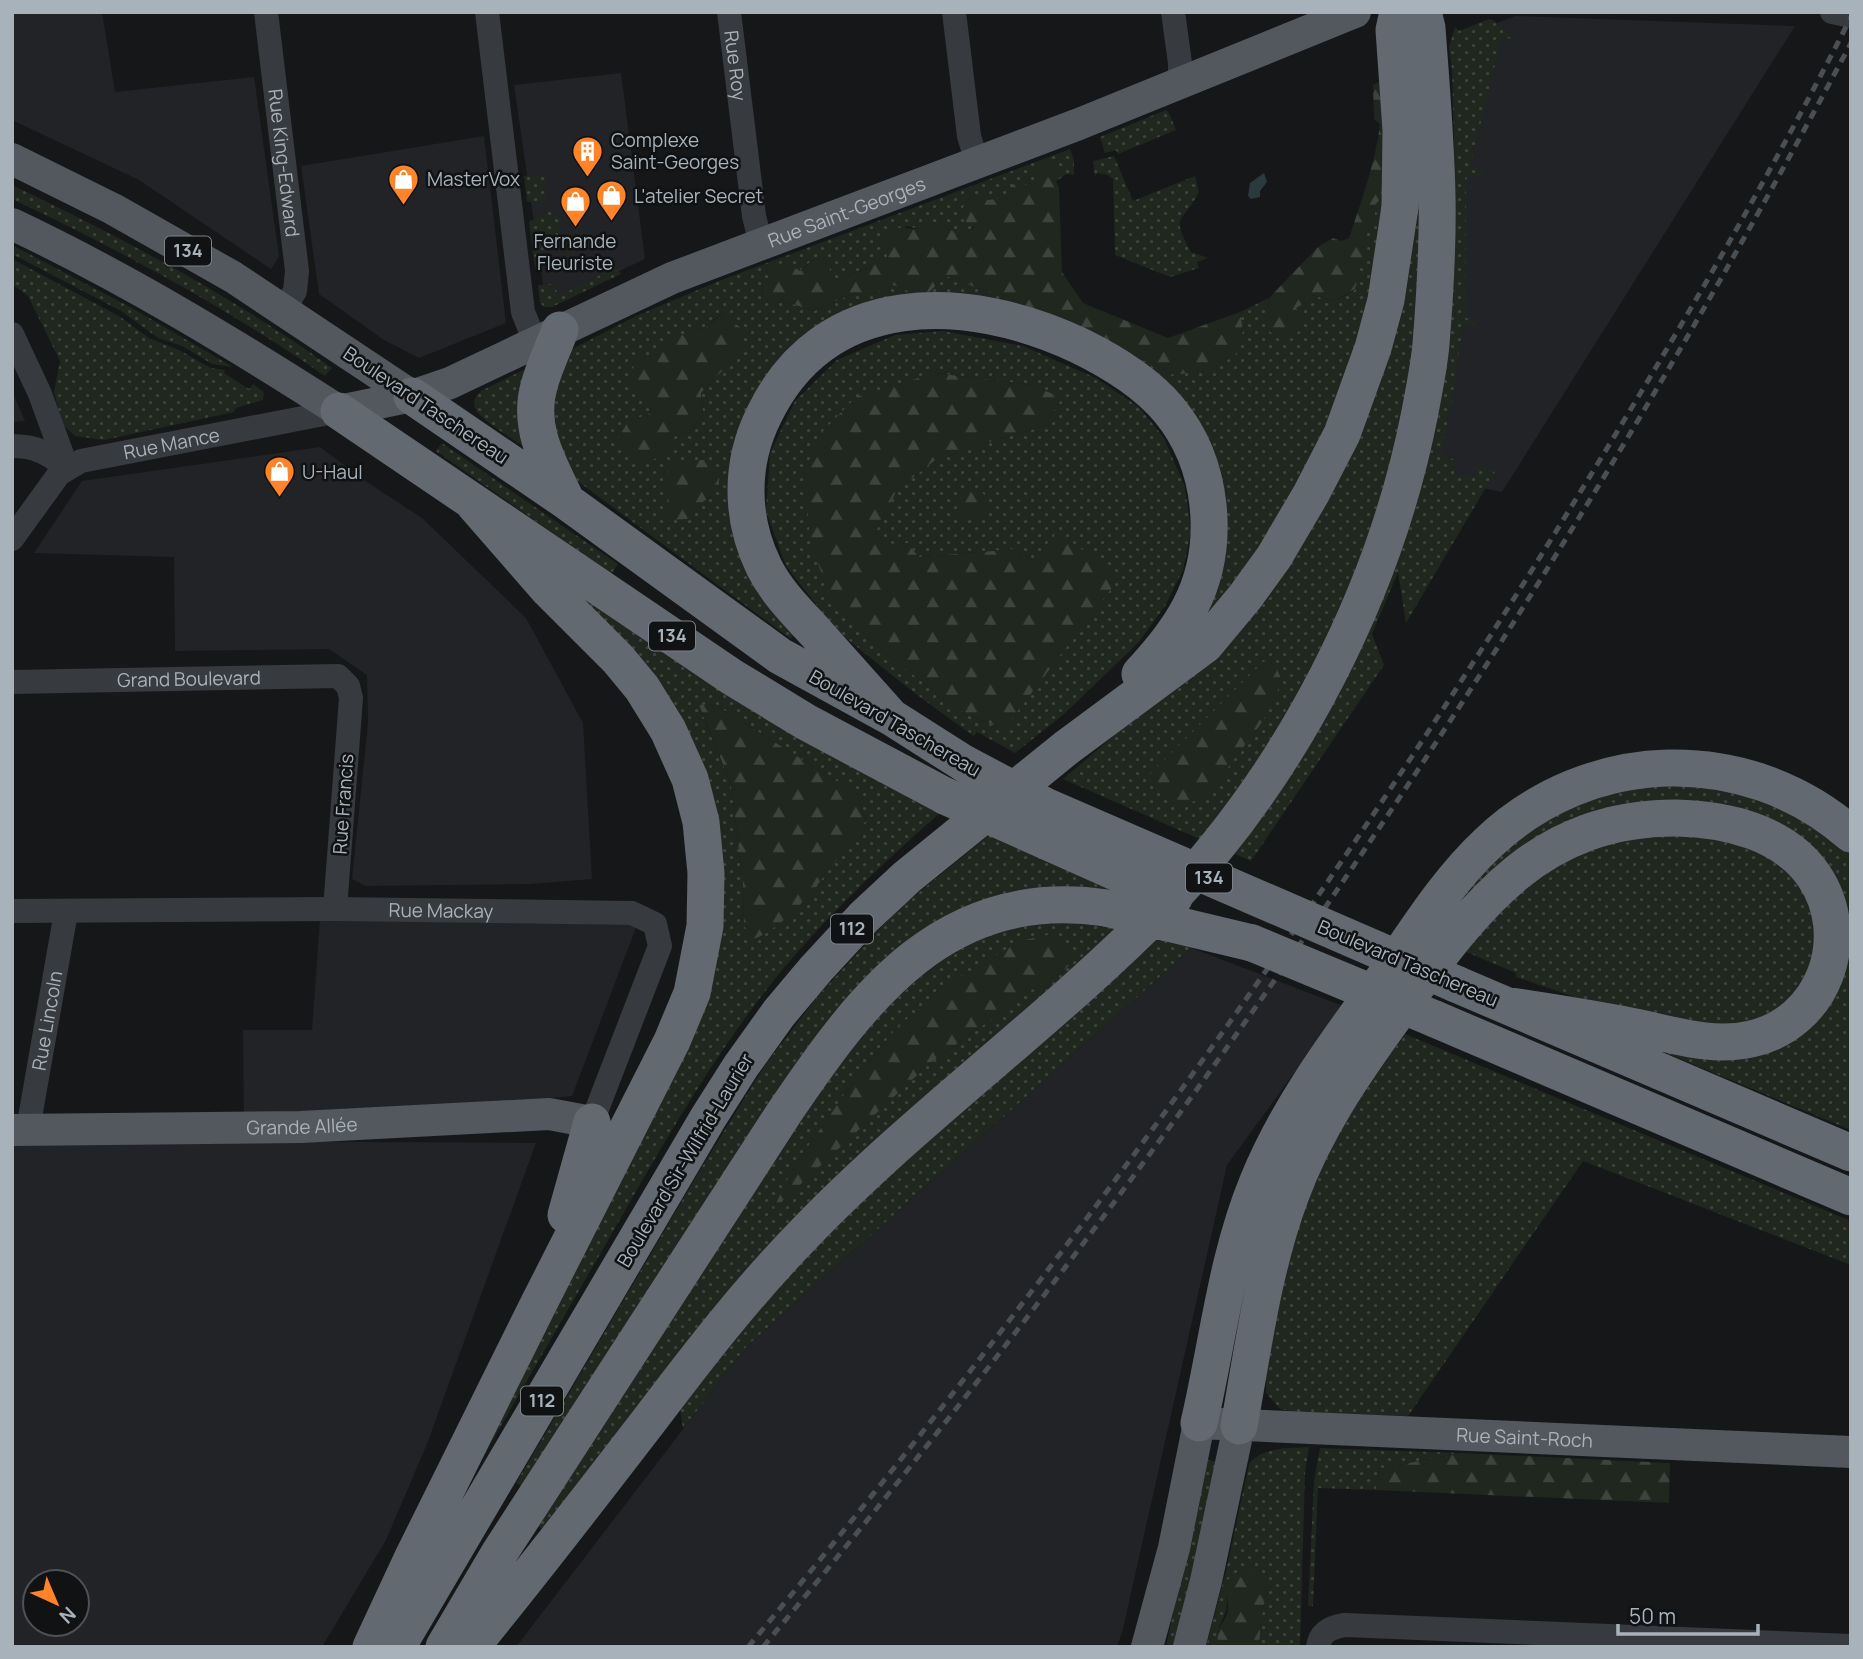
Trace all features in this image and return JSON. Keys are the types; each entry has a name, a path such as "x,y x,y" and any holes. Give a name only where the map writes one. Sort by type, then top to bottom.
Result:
{"highway":[{"path":"1066,748 1205,645 1274,557 1342,434 1381,322 1398,230 1401,130 1394,30 1398,12"},
{"path":"471,1647 531,1575 667,1396 764,1277 848,1190 1092,973 1163,906 1235,821 1308,709 1359,609 1386,537 1409,459 1428,372 1436,263 1437,197 1427,28 1423,12"},
{"path":"891,717 794,611 765,570 753,541 747,509 746,480 751,448 768,405 788,376 813,352 841,332 887,315 923,309 990,316 1032,327 1068,341 1102,358 1147,387 1170,411 1185,433 1198,461 1206,490 1208,548 1202,576 1191,605 1158,654 1066,748"},
{"path":"547,336 535,416 543,450 566,501"},
{"name":"Boulevard Taschereau","path":"412,396 566,501 780,656 891,717 965,764 1045,806 1851,1153"},
{"name":"Boulevard Taschereau","path":"339,411 748,687 866,755 945,796 1174,898 1252,943 1851,1196"},
{"path":"371,1647 412,1559 672,1041 692,993 705,926 707,890 703,837 687,772 668,730 651,701 607,646 549,590 474,504"},
{"name":"Boulevard Sir-Wilfrid-Laurier","path":"397,1647 720,1098 771,1023 816,969 879,903 1066,748"},
{"path":"1199,1423 1234,1253 1251,1199 1274,1147 1330,1053 1446,892 1487,844 1534,807 1578,786 1631,772 1680,767 1725,772 1772,786 1817,809 1851,834"},
{"path":"1239,1426 1272,1257 1291,1193 1315,1137 1363,1061 1449,942 1480,904 1514,873 1559,845 1609,827 1663,819 1708,821 1756,832 1790,850 1816,879 1830,912 1832,952 1825,978 1817,994 1791,1022 1753,1039 1733,1042 1698,1040 1505,1005"},
{"path":"444,1647 500,1552 784,1113 828,1049 867,1001 899,970 928,947 979,921 1034,906 1079,905 1106,908 1252,943"},
{"path":"566,1249 564,1222 593,1122"}],"main road":[{"name":"Rue Saint-Georges","path":"339,411 412,396 450,383 663,282 977,162 1354,12"},
{"name":"Boulevard Taschereau","path":"12,159 160,235 284,310 412,396"},
{"name":"Boulevard Taschereau","path":"12,223 152,296 254,356 339,411"},
{"name":"Grande Allée","path":"20,1129 302,1126 549,1114 593,1122"},
{"name":"Rue Saint-Roch","path":"1199,1423 1851,1452"},
{"path":"1147,1647 1174,1548 1199,1423"},
{"path":"1189,1647 1239,1426"}],"street":[{"name":"Rue King-Edward","path":"266,12 297,271 295,290 284,310"},
{"path":"487,12 523,312 547,336"},
{"name":"Rue Roy","path":"729,12 754,216 761,244"},
{"path":"954,12 970,141 977,162"},
{"path":"1173,12 1180,82"},
{"path":"1832,12 1851,16"},
{"path":"12,334 40,394 67,468"},
{"name":"Rue Mance","path":"67,468 94,457 339,411"},
{"path":"12,446 43,450 67,468"},
{"path":"12,539 46,491 67,468"},
{"name":"Grand Boulevard","path":"12,682 338,676 348,686 351,698"},
{"name":"Rue Francis","path":"335,909 351,698"},
{"name":"Rue Mackay","path":"12,911 335,909 632,913 655,924 660,946 593,1122"},
{"name":"Rue Lincoln","path":"20,1129 66,912"},
{"path":"1319,1642 1330,1629 1345,1625 1851,1646"}],"shaded area":[{"path":"12,12 102,12 115,92 254,77 279,256 271,269 139,180 12,120"},
{"path":"1515,16 1795,26 1502,492 1433,478 1464,319 1454,39"},
{"path":"621,73 645,259 546,305 514,85"},
{"path":"484,136 506,323 419,358 384,340 319,294 301,166"},
{"path":"1264,173 1267,182 1260,191 1260,197 1251,199 1248,196 1250,183"},
{"path":"12,391 25,421 12,422"},
{"path":"320,447 422,518 526,618 583,723 592,879 530,884 366,886 352,879 368,723 367,675 329,649 175,651 174,557 34,553 82,481"},
{"path":"320,920 637,925 572,1096 244,1127 243,1030 312,1030"},
{"path":"1192,948 1343,1006 1227,1165 1117,1647 516,1647 746,1347"},
{"path":"12,1140 536,1143 427,1444 386,1540 322,1647 12,1647"}],"green space":[{"path":"1489,19 1516,41 1502,36 1470,167 1484,171 1482,177 1468,176 1466,180 1465,318 1476,319 1476,324 1463,325 1441,454 1455,460 1454,474 1475,477 1479,464 1495,472 1406,623 1398,572 1372,634 1384,665 1251,861 1231,852 1253,826 1448,352 1455,211 1452,70 1449,47 1455,27 1459,31"},
{"path":"1380,81 1388,82 1385,185 1379,189 1380,199 1375,205 1375,226 1364,232 1368,253 1362,258 1355,289 1334,301 1308,294 1306,302 1296,308 1301,322 1296,336 1271,333 1261,318 1268,308 1269,298 1318,247 1333,238 1341,241 1349,238 1368,181 1378,138 1380,124 1374,119 1373,85"},
{"path":"1166,110 1176,130 1118,154 1116,150 1105,153 1100,137"},
{"path":"1070,149 1074,160 1074,175 1066,174 1057,181 1035,165 1037,181 1026,185 1011,197 988,200 975,226 970,230 957,232 937,222 920,229 906,226 888,253 887,260 837,280 829,279 814,259 764,300 787,302 814,311 850,295 875,293 893,285 911,292 928,293 945,277 957,278 976,288 1006,296 1024,311 887,301 740,443 796,632 791,639 580,483 567,471 545,428 560,363 574,348 636,316 719,281","holes":["721,314 742,344 723,370 701,393 703,415 690,432 675,436 629,420 648,415 692,331 704,329","712,496 694,508 662,510 669,499"]},
{"path":"1114,156 1133,201 1195,176 1199,192 1180,225 1191,252 1208,258 1197,262 1199,268 1170,277 1115,255 1113,179 1097,173 1095,176 1093,161"},
{"path":"1039,161 1050,161 1057,170 1055,179 1059,188 1062,272 1083,303 1168,338 1240,312 1243,331 1236,354 1215,369 1174,375 1153,363 1123,354 1024,311 1006,296 976,288 952,277 945,277 928,293 911,292 893,285 875,293 850,295 814,311 787,302 763,300 771,267 786,262 800,271 814,259 825,259 830,269 829,279 837,280 868,268 866,261 877,255 887,260 888,253 881,251 888,227 920,229 937,222 956,232 970,230 975,227 967,223 961,212 968,197 980,195 988,200 1010,197 1011,186 1019,180 1026,185 1036,181 1035,165"},
{"path":"1417,170 1421,309 1401,446 1320,664 1204,841 1063,779 1130,722 1289,551"},
{"path":"543,174 546,200 527,202 524,176"},
{"path":"12,185 176,269 255,316 332,368 325,376 172,281 12,199"},
{"path":"1385,185 1366,338 1297,497 1202,626 1223,547 1123,354 1153,363 1174,375 1243,331 1240,312 1269,298 1268,308 1296,308 1308,294 1334,301 1355,290 1364,232 1375,226 1375,205 1379,188"},
{"path":"551,210 554,215 558,215 561,242 572,241 573,251 567,255 556,242 540,252 542,267 535,268 529,222"},
{"path":"12,245 132,308 233,367 212,364 182,346 158,338 121,311 12,254"},
{"path":"12,259 119,316 149,338 179,350 211,368 225,370 224,373 249,389 253,384 264,392 263,400 236,408 234,412 104,440 75,436 62,424 54,392 60,361 28,296 12,284"},
{"path":"616,267 621,274 552,307 544,307 540,303 538,285 553,284 559,296"},
{"path":"722,314 741,328 743,344 701,393 703,415 690,432 675,436 668,452 641,466 631,460 615,443 629,420 648,415 652,408 625,382 640,356 651,358 661,344 704,329"},
{"path":"943,331 1023,346 1096,378 1139,407 1164,438 1185,487 1191,531 1183,570 1165,606 1139,642 1063,715 1015,753 977,732 974,736 954,722 815,612 818,607 786,566 766,511 770,453 795,401 837,360 895,335","holes":["935,373 1032,385 1062,398 1044,426 934,461 897,490 876,531 885,545 907,543 919,557 1016,549 1033,561 1004,729 967,715 886,654 833,604"]},
{"path":"535,364 530,451 485,420 476,410 474,402 481,391"},
{"path":"935,373 1032,385 1062,398 1044,426 934,461 897,490 876,531 885,544 907,543 919,557 1016,549 1033,561 1056,533 1110,567 1118,580 1004,729 967,715 886,654 833,604 810,542 805,471 821,433 856,397"},
{"path":"442,443 618,564 611,574 436,451"},
{"path":"674,460 706,460 719,481 714,493 687,519 670,520 662,510 669,499 663,481"},
{"path":"965,491 981,491 989,501 989,511 983,518 972,519 959,515 956,503"},
{"path":"560,584 941,812 879,868 820,927 757,1001 733,1035 666,1141 423,1561 692,1020 712,831","holes":["714,704 857,794 866,820 744,926 743,885 731,784 699,706"]},
{"path":"1273,659 1282,681 1263,721 1205,798 1181,805 1148,776 1263,662"},
{"path":"714,704 857,794 866,821 800,904 769,931 753,939 744,926 743,885 731,784 699,705"},
{"path":"1635,783 1746,788 1851,847 1851,1130 1625,1036 1801,1027 1830,881 1642,808 1437,939 1454,902 1537,819"},
{"path":"1686,829 1774,852 1818,907 1809,988 1742,1031 1604,1007 1516,977 1516,973 1464,951 1481,923 1584,846"},
{"path":"990,834 1118,886 1113,895 941,924 526,1489 516,1483 700,1170 765,1065 817,997 895,912"},
{"path":"1036,920 1126,927 1066,981 547,1532 537,1525 837,1066 889,1007 927,972 971,944","holes":["1080,955 1064,970 1033,989 929,1064 791,1171 848,1089 898,1026"]},
{"path":"1052,934 1081,955 1064,970 1033,989 929,1064 773,1210 791,1171 848,1089 898,1026 958,978 1020,941"},
{"path":"1158,935 1192,948 746,1347 683,1429 680,1409 788,1275 870,1194"},
{"path":"1405,1034 1851,1221 1851,1265 1583,1161 1408,1416 1295,1412 1280,1409 1266,1393 1266,1376 1282,1291 1305,1208 1336,1139"},
{"path":"1309,1447 1305,1473 1300,1647 1259,1647 1267,1588 1226,1595 1226,1611 1218,1632 1220,1647 1206,1647 1249,1464 1269,1451"},
{"path":"1320,1448 1460,1453 1379,1469 1376,1490 1318,1488 1313,1606 1308,1606 1314,1481"},
{"path":"1460,1453 1670,1463 1669,1503 1376,1490 1379,1469"},
{"path":"1204,1459 1218,1462 1176,1647 1166,1647"},
{"path":"1242,1569 1258,1574 1267,1588 1259,1647 1220,1647 1219,1629 1228,1612 1226,1584 1230,1577"}],"railway":[{"path":"748,1647 857,1514 1069,1242 1271,964 1368,822 1463,678 1632,406 1745,214 1851,17"},
{"path":"763,1647 916,1459 1065,1267 1209,1072 1349,873 1483,671 1611,465 1734,256 1851,43"}],"place":[{"name":"Complexe Saint-Georges","path":"588,178"},
{"name":"MasterVox","path":"404,206"},
{"name":"L'atelier Secret","path":"611,223"},
{"name":"Fernande Fleuriste","path":"575,229"},
{"name":"U-Haul","path":"279,499"}]}
